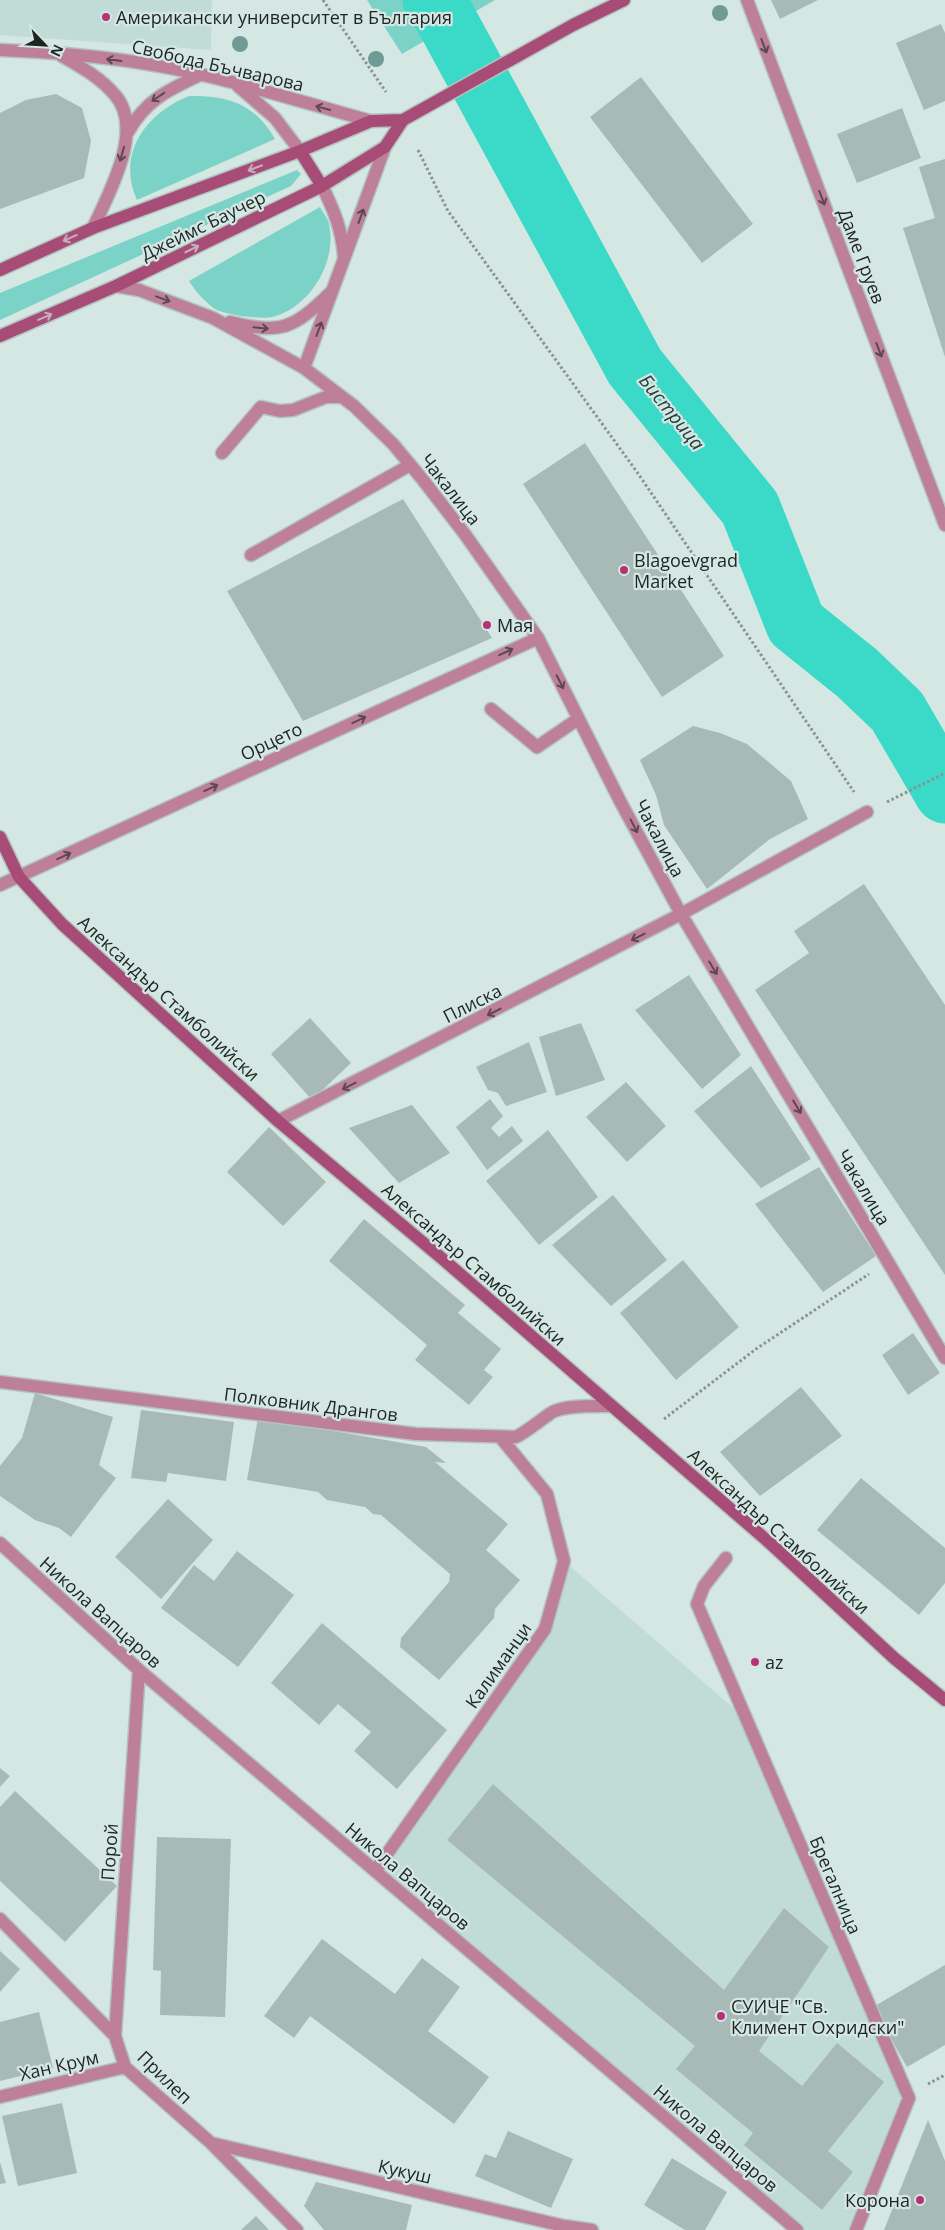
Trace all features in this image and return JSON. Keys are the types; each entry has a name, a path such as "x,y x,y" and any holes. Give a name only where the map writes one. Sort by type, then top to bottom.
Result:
{"street":[{"name":"Джеймс Баучер","path":"0,270 93,228 300,150 370,121 403,120 554,36 624,0"},
{"name":"Даме Груев","path":"747,0 945,525"},
{"name":"Свобода Бъчварова","path":"0,50 56,53 149,64 235,84 370,121"},
{"name":"Свобода Бъчварова","path":"56,53 82,67 116,95 128,120 127,134 110,192 93,228"},
{"path":"127,134 136,118 151,102 200,75"},
{"path":"235,84 275,118 300,150 322,186 336,215 342,235 344,262"},
{"name":"Джеймс Баучер","path":"0,336 116,286 322,186 386,147 403,120"},
{"path":"304,368 386,147"},
{"name":"Чакалица","path":"116,286 139,290 213,318 304,368 341,396 393,444 464,533 538,638 578,719 681,914 945,1358"},
{"path":"213,318 258,329 275,329 294,322 314,309 334,290"},
{"path":"222,454 261,407 280,411 292,410 326,397 341,396"},
{"path":"250,555 410,465"},
{"name":"Орцето","path":"0,885 538,638"},
{"path":"490,709 537,747 578,719"},
{"name":"Плиска","path":"278,1121 681,914 867,812"},
{"name":"Александър Стамболийски","path":"0,837 19,877 62,924 278,1121 445,1261 771,1544 894,1658 945,1700"},
{"name":"Полковник Дрангов","path":"0,1382 416,1434 501,1438 516,1437 529,1430 553,1411 590,1406 610,1406"},
{"name":"Калиманци","path":"375,1871 545,1629 564,1561 547,1494 501,1438"},
{"name":"Никола Вапцаров","path":"0,1543 139,1670 797,2230"},
{"name":"Брегалница","path":"726,1558 704,1586 697,1604 909,2098 856,2230"},
{"name":"Порой","path":"114,2036 139,1670"},
{"name":"Прилеп","path":"0,1918 114,2036 126,2068 211,2143 297,2230"},
{"name":"Хан Крум","path":"0,2097 126,2068"},
{"name":"Кукуш","path":"211,2143 564,2226 592,2230"}],"path":[{"path":"323,0 386,92"},
{"path":"418,150 448,211 637,472 867,812 945,774"},
{"path":"644,1434 756,1349 889,1262"}],"shaded area":[{"name":"Американски университет в България","path":"0,0 212,0 211,50 0,35"},
{"path":"367,0 495,0 402,54"},
{"path":"189,96 216,97 239,104 259,117 275,139 137,200 131,183 130,167 133,151 139,137 148,124 160,113 174,103"},
{"path":"297,170 301,174 291,186 0,320 0,293"},
{"path":"320,207 327,218 331,238 326,265 312,290 291,309 274,317 265,318 224,312 215,309 207,303 189,281"},
{"path":"564,1561 745,1718 907,2095 855,2230 797,2230 375,1871 545,1629"}],"building":[{"path":"771,0 818,0 780,19"},
{"path":"941,24 945,33 945,101 924,110 896,43"},
{"path":"641,77 753,224 702,263 590,117"},
{"path":"56,94 82,108 91,141 84,178 0,209 0,113 26,100"},
{"path":"902,108 921,158 857,183 837,134"},
{"path":"945,159 945,357 903,228 935,218 919,167"},
{"name":"Blagoevgrad Market","path":"585,443 724,656 662,697 523,484"},
{"path":"403,499 492,638 303,721 227,591"},
{"path":"693,726 720,733 747,744 791,781 808,819 770,839 707,889 664,825 656,795 640,760"},
{"path":"864,884 945,1005 945,1275 755,990 809,953 794,931"},
{"path":"689,975 741,1055 702,1089 635,1010"},
{"path":"310,1018 351,1063 312,1100 271,1054"},
{"path":"581,1023 605,1080 556,1096 539,1037"},
{"path":"529,1042 547,1092 506,1106 498,1093 488,1090 476,1067"},
{"path":"751,1066 811,1159 761,1188 694,1111"},
{"path":"626,1082 666,1126 627,1162 586,1117"},
{"path":"490,1099 503,1116 491,1128 499,1137 512,1126 523,1141 487,1170 456,1127"},
{"path":"412,1105 450,1153 399,1183 349,1128"},
{"path":"269,1127 326,1182 283,1226 227,1172"},
{"path":"548,1130 598,1197 539,1245 486,1181"},
{"path":"819,1167 876,1256 823,1292 755,1204"},
{"path":"613,1195 667,1260 611,1306 552,1245"},
{"path":"364,1219 465,1305 458,1313 501,1349 484,1370 493,1377 469,1405 415,1360 427,1345 329,1261"},
{"path":"683,1260 739,1327 676,1380 620,1313"},
{"path":"913,1333 940,1373 908,1395 882,1355"},
{"path":"801,1387 842,1436 760,1496 720,1452"},
{"path":"35,1393 113,1417 99,1465 116,1478 71,1537 59,1528 35,1520 0,1496 0,1466 22,1438"},
{"path":"141,1410 234,1422 226,1481 168,1473 166,1482 131,1478"},
{"path":"258,1418 426,1447 446,1463 435,1462 508,1524 486,1550 520,1580 495,1609 494,1618 439,1680 400,1647 401,1638 449,1582 450,1574 381,1515 373,1514 365,1507 327,1500 318,1492 247,1480"},
{"path":"861,1478 945,1548 945,1583 919,1615 817,1530"},
{"path":"168,1499 213,1540 161,1599 115,1557"},
{"path":"237,1551 294,1595 238,1667 161,1608 194,1565 214,1581"},
{"path":"322,1623 447,1730 397,1789 354,1751 371,1732 338,1704 319,1725 271,1683"},
{"path":"0,1768 10,1776 0,1787"},
{"name":"СУИЧЕ \"Св. Климент Охридски\"","path":"493,1784 724,1990 784,1908 829,1947 759,2051 802,2086 837,2043 884,2082 828,2151 853,2172 822,2210 744,2145 753,2133 676,2069 695,2046 447,1840"},
{"path":"15,1791 117,1886 65,1942 0,1881 0,1807"},
{"path":"157,1837 231,1839 225,2017 160,2015 161,1971 153,1970"},
{"path":"322,1939 395,1994 422,1958 460,1987 428,2031 489,2077 454,2124 310,2016 294,2038 264,2016"},
{"path":"0,1951 20,1969 0,1992"},
{"path":"945,1965 945,2045 907,2067 873,2007"},
{"path":"39,2012 53,2068 0,2081 0,2022"},
{"path":"62,2103 77,2173 18,2186 2,2116"},
{"name":"Корона","path":"928,2120 945,2161 945,2230 884,2230"},
{"path":"508,2131 573,2159 551,2208 475,2176 485,2154 496,2158"},
{"path":"672,2158 727,2192 705,2230 685,2230 644,2205"},
{"path":"0,2162 6,2183 0,2184"},
{"path":"316,2182 412,2205 406,2230 324,2230 304,2206"},
{"path":"256,2216 269,2230 241,2230"}],"waterway":[{"name":"Бистрица","path":"433,0 443,14 635,367 750,508 796,624 857,673 897,711 945,793"}],"place":[{"name":"Американски университет в България","path":"106,17"},
{"name":"Blagoevgrad Market","path":"624,570"},
{"name":"Мая","path":"487,625"},
{"name":"az","path":"755,1662"},
{"name":"СУИЧЕ \"Св. Климент Охридски\"","path":"721,2016"},
{"name":"Корона","path":"920,2200"}]}
